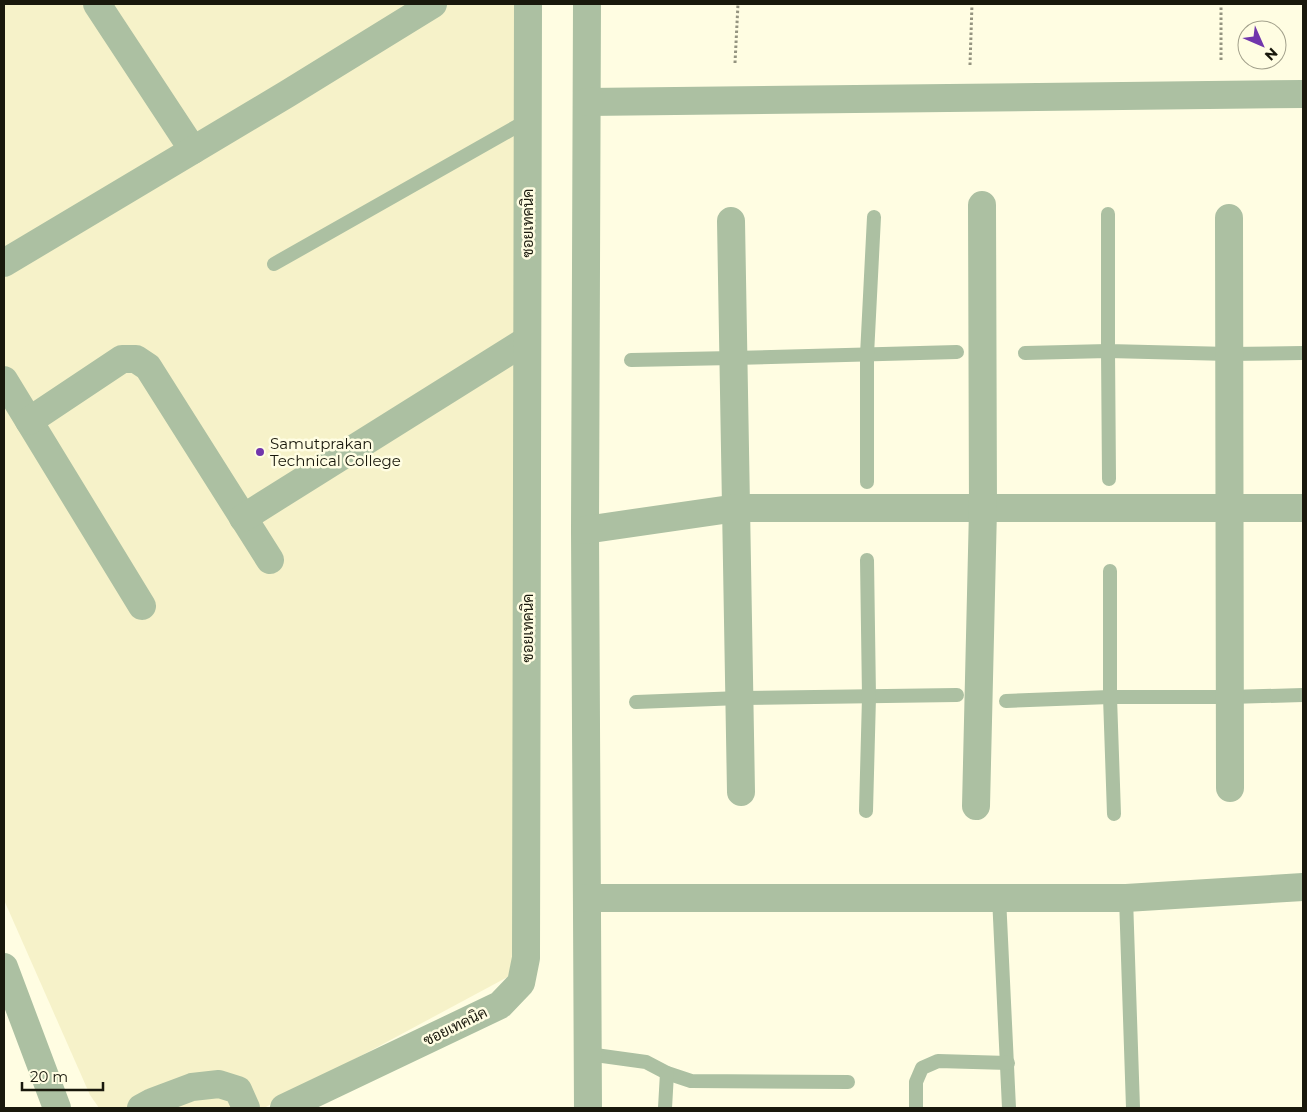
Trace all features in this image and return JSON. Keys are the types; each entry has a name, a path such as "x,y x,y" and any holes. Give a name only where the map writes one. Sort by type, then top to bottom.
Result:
{"street":[{"path":"98,4 193,150"},
{"path":"4,263 287,94 433,4"},
{"name":"ซอยเทคนิค","path":"284,1108 500,1005 521,983 526,958 528,4"},
{"path":"587,4 588,1108"},
{"path":"587,102 1303,94"},
{"path":"976,806 983,509 982,205"},
{"path":"1229,218 1230,788"},
{"path":"731,221 742,792"},
{"path":"243,518 527,340"},
{"path":"29,421 122,359 136,359 148,367 270,560"},
{"path":"4,380 142,606"},
{"path":"586,530 736,508 1303,508"},
{"path":"587,898 1126,898 1303,887"},
{"path":"4,967 57,1108"},
{"path":"141,1108 192,1087 219,1084 238,1090 246,1108"}],"lane":[{"path":"274,264 528,120"},
{"path":"1108,214 1109,479"},
{"path":"867,482 867,355 874,218"},
{"path":"1025,352 1108,351 1303,354"},
{"path":"630,360 957,352"},
{"path":"866,811 869,696 867,560"},
{"path":"1110,571 1110,697 1114,814"},
{"path":"636,702 740,698 957,695"},
{"path":"1007,700 1006,702 1110,697 1303,695"},
{"path":"999,897 1010,1108"},
{"path":"1126,898 1133,1108"},
{"path":"588,1054 646,1062 667,1073 691,1081 848,1082"},
{"path":"916,1108 916,1082 922,1068 938,1061 1008,1063"},
{"path":"664,1108 667,1073"}],"path":[{"path":"735,63 738,4"},
{"path":"970,65 972,4"},
{"path":"1221,4 1221,60"}],"shaded area":[{"name":"Samutprakan Technical College","path":"4,4 516,4 515,973 264,1108 99,1108 90,1095 4,900"}],"place":[{"name":"Samutprakan Technical College","path":"260,452"}]}
